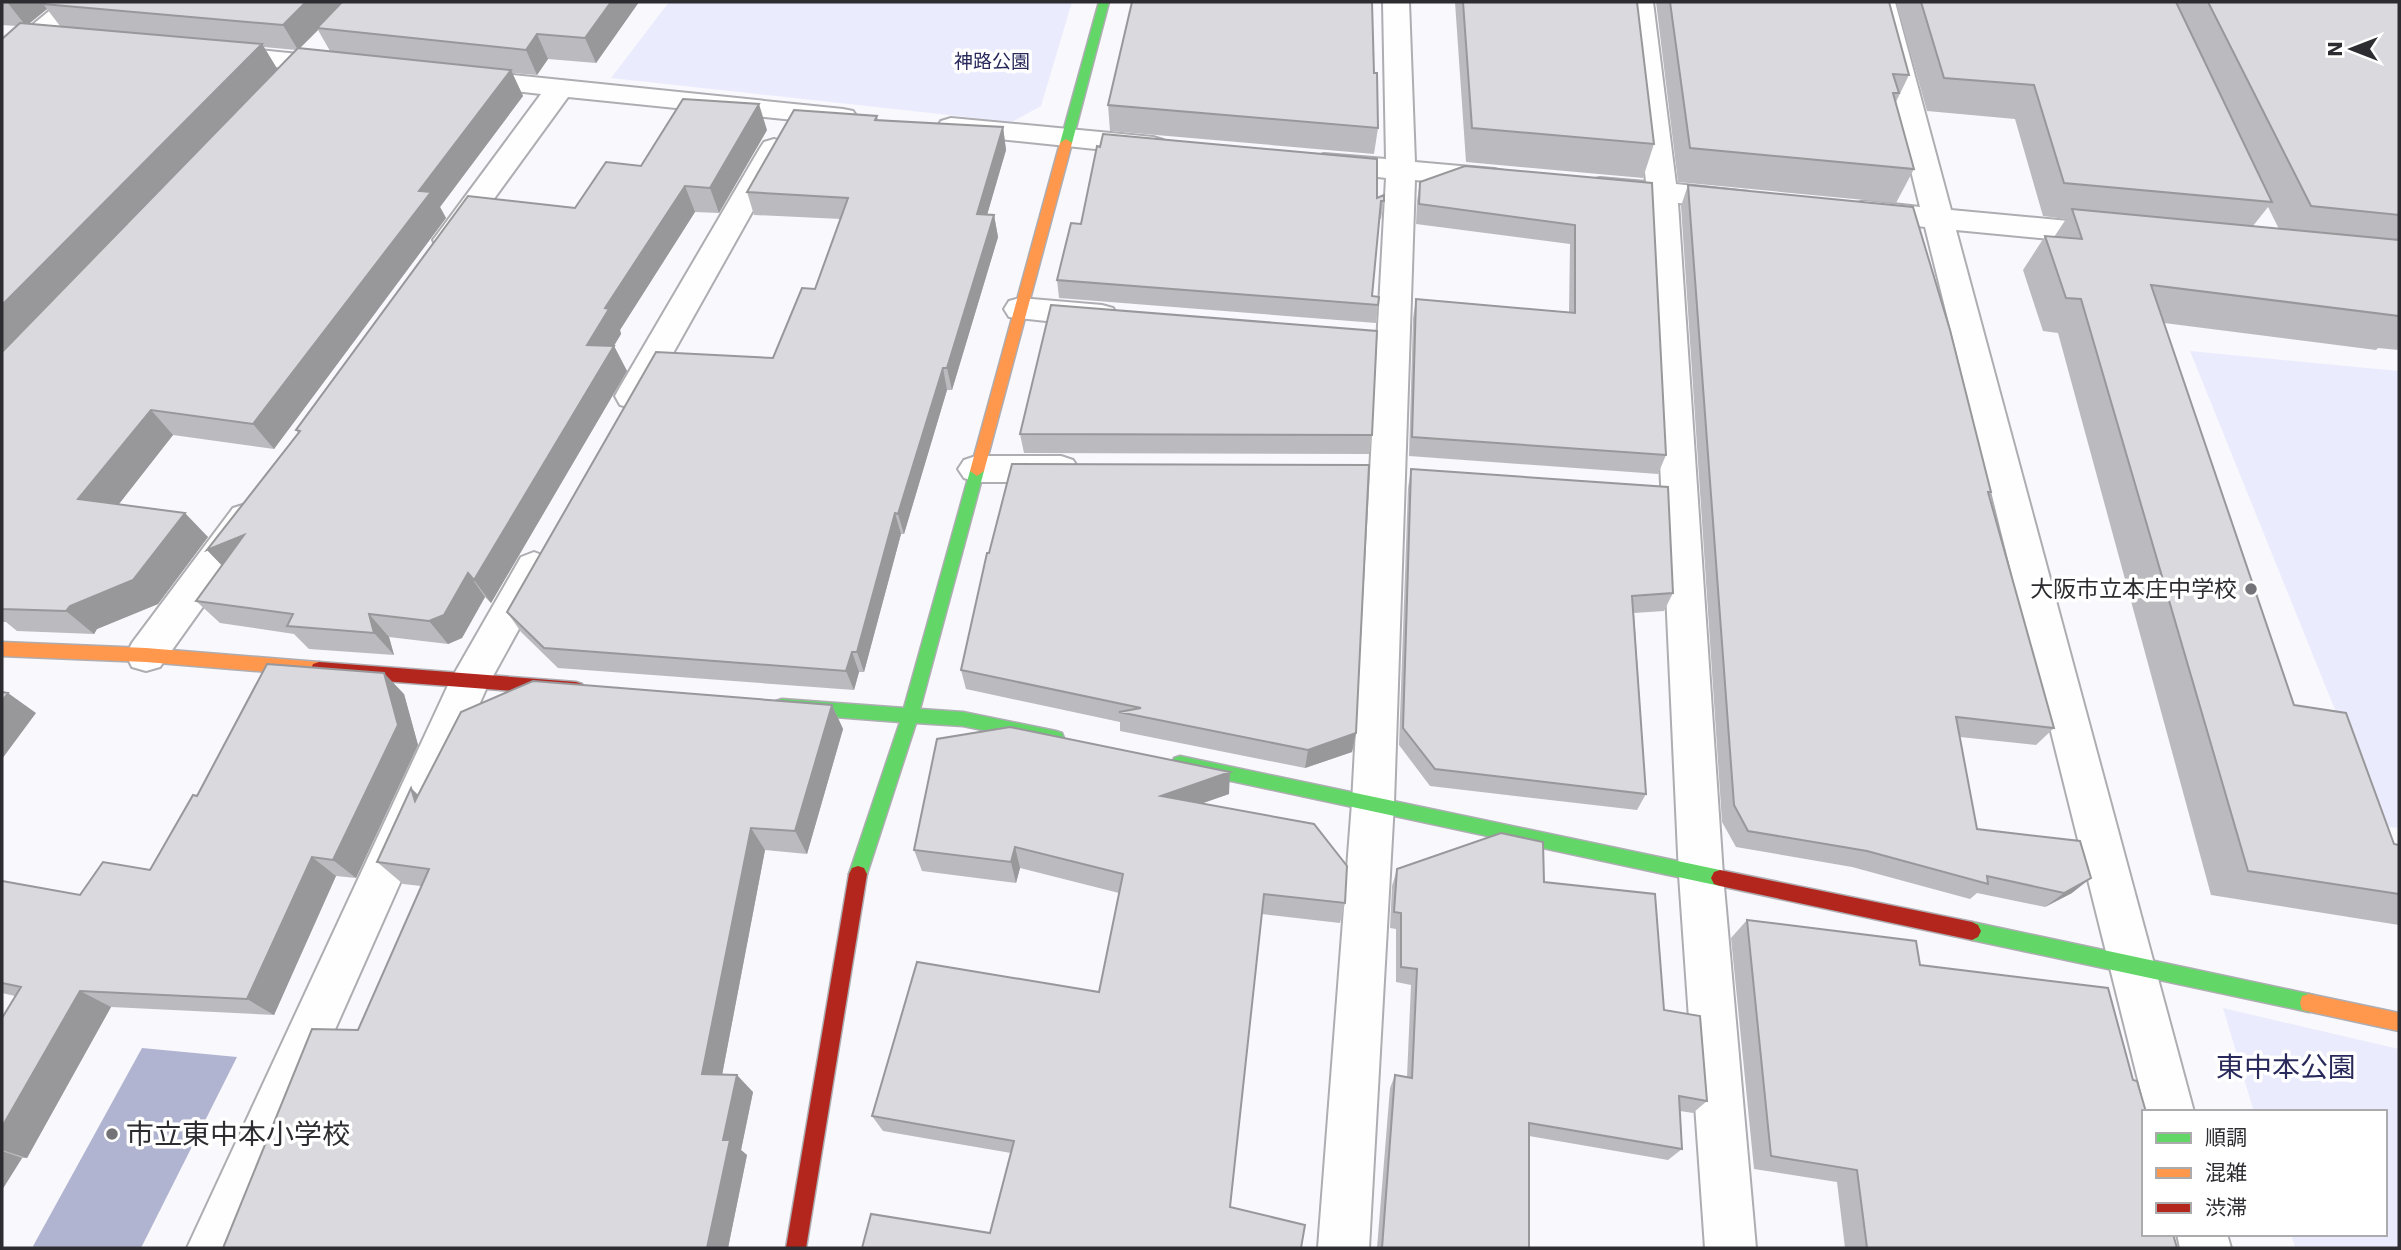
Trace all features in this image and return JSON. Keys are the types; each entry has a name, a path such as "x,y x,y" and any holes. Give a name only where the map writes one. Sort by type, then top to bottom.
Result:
{"street":[{"path":"2,64 75,2"},
{"path":"796,1248 857,878 910,716 1104,2"},
{"path":"1343,1248 1373,803 1388,471 1380,338 1401,170 1396,2"},
{"path":"1640,2 1662,192 1666,491 1731,1248"},
{"path":"1882,2 2169,1110"},
{"path":"2,35 73,42"},
{"path":"276,92 329,36"},
{"path":"197,52 372,69"},
{"path":"439,76 863,119"},
{"path":"429,267 560,88"},
{"path":"614,427 794,113"},
{"path":"919,124 1179,149"},
{"path":"1304,161 1525,180"},
{"path":"1580,185 1759,201"},
{"path":"1842,209 2132,237"},
{"path":"1020,309 1133,318"},
{"path":"976,469 1089,469"},
{"path":"146,655 265,492"},
{"path":"212,1248 470,681 552,536"},
{"path":"2,649 146,655 592,690"},
{"path":"769,705 964,719 1073,742"},
{"path":"1168,761 2399,1022"}],"green space":[{"name":"神路公園","path":"669,2 1072,2 1041,106 1012,122 611,78"},
{"path":"2190,351 2399,371 2399,828 2382,826"},
{"name":"東中本公園","path":"2223,1008 2399,1049 2399,1248 2295,1248 2292,1236 2387,1236 2387,1110 2253,1110"}],"water":[{"path":"142,1048 237,1057 141,1248 32,1248"}],"building":[{"path":"306,2 283,25 43,4"},
{"path":"342,2 611,2 585,38 537,34 526,50 317,28"},
{"path":"1132,2 1372,2 1378,128 1108,105"},
{"path":"1463,2 1637,2 1654,144 1472,128"},
{"path":"1670,2 1889,2 1909,75 1893,74 1899,93 1893,93 1914,169 1690,148"},
{"path":"1921,2 2176,2 2272,202 2064,183 2034,85 1944,78"},
{"path":"2208,2 2399,2 2399,215 2311,206"},
{"path":"20,23 262,44 2,305 2,39"},
{"path":"298,48 511,70 419,191 431,192 253,424 151,410 78,499 185,513 133,580 70,606 66,611 2,609 2,352"},
{"path":"683,99 759,104 710,188 685,186 605,308 609,309 587,345 614,346 474,580 468,573 444,615 429,621 369,614 374,633 287,626 293,614 196,601 244,535 207,550 300,431 296,430 468,196 575,208 606,162 641,166"},
{"path":"794,110 877,116 875,120 1003,127 977,214 994,215 947,368 943,368 898,514 895,513 857,652 852,652 846,671 544,648 507,612 656,352 773,358 802,288 815,289 848,198 747,192"},
{"path":"1103,134 1377,159 1377,198 1384,195 1384,201 1381,201 1372,296 1379,297 1378,305 1057,280 1071,223 1081,224 1097,146 1100,147"},
{"path":"1465,166 1652,183 1666,455 1412,437 1416,299 1575,313 1575,225 1419,204 1420,182"},
{"path":"1688,185 1913,207 1950,330 1991,492 1988,492 2054,728 1956,717 1977,829 2080,841 2091,878 2064,893 1987,876 1988,884 1867,851 1748,831 1734,805"},
{"path":"2072,209 2399,240 2399,316 2151,285 2294,705 2346,713 2394,844 2399,845 2399,894 2248,871 2081,299 2066,298 2045,236 2082,239"},
{"path":"1051,305 1377,331 1372,435 1020,434"},
{"path":"1012,464 1369,465 1356,733 1308,750 1119,712 1141,708 961,670 987,553"},
{"path":"1411,469 1668,487 1673,593 1632,596 1646,794 1435,769 1403,728"},
{"path":"267,664 384,673 398,725 333,860 312,857 247,999 80,991 2,1127 2,1018 21,987 2,983 2,881 80,895 103,862 150,870 193,795 197,796"},
{"path":"533,681 832,705 795,831 751,828 702,1074 737,1075 723,1140 730,1140 707,1248 223,1248 312,1029 358,1030 429,869 377,862 411,788 415,801 461,712"},
{"path":"1010,727 1230,772 1161,796 1314,824 1347,866 1345,903 1264,894 1230,1207 1305,1225 1301,1248 862,1248 871,1214 990,1233 1014,1141 872,1116 917,962 1099,992 1123,874 1015,847 1011,862 914,850 937,739"},
{"path":"1501,833 1543,842 1544,882 1655,894 1664,1010 1700,1016 1707,1101 1679,1096 1682,1149 1529,1123 1529,1248 1382,1248 1395,1075 1412,1078 1417,969 1401,967 1401,913 1394,912 1397,869"},
{"path":"1747,920 1916,941 1920,965 2108,988 2133,1080 2137,1081 2145,1110 2142,1110 2142,1236 2174,1236 2177,1248 1867,1248 1857,1170 1771,1156"}],"traffic: fast":[{"path":"1066,143 1104,2"},
{"path":"858,874 910,716 977,471"},
{"path":"782,706 963,719 1056,738"},
{"path":"1180,763 1720,878"},
{"path":"1972,931 2309,1003"}],"traffic: slow":[{"path":"977,471 1066,143"},
{"path":"2,649 146,655 319,669"},
{"path":"2309,1003 2399,1022"}],"traffic: jam":[{"path":"319,669 576,689"},
{"path":"796,1248 858,874"},
{"path":"1720,878 1972,931"}],"place":[{"name":"大阪市立本庄中学校","path":"2251,589"},
{"name":"市立東中本小学校","path":"112,1134"}]}
